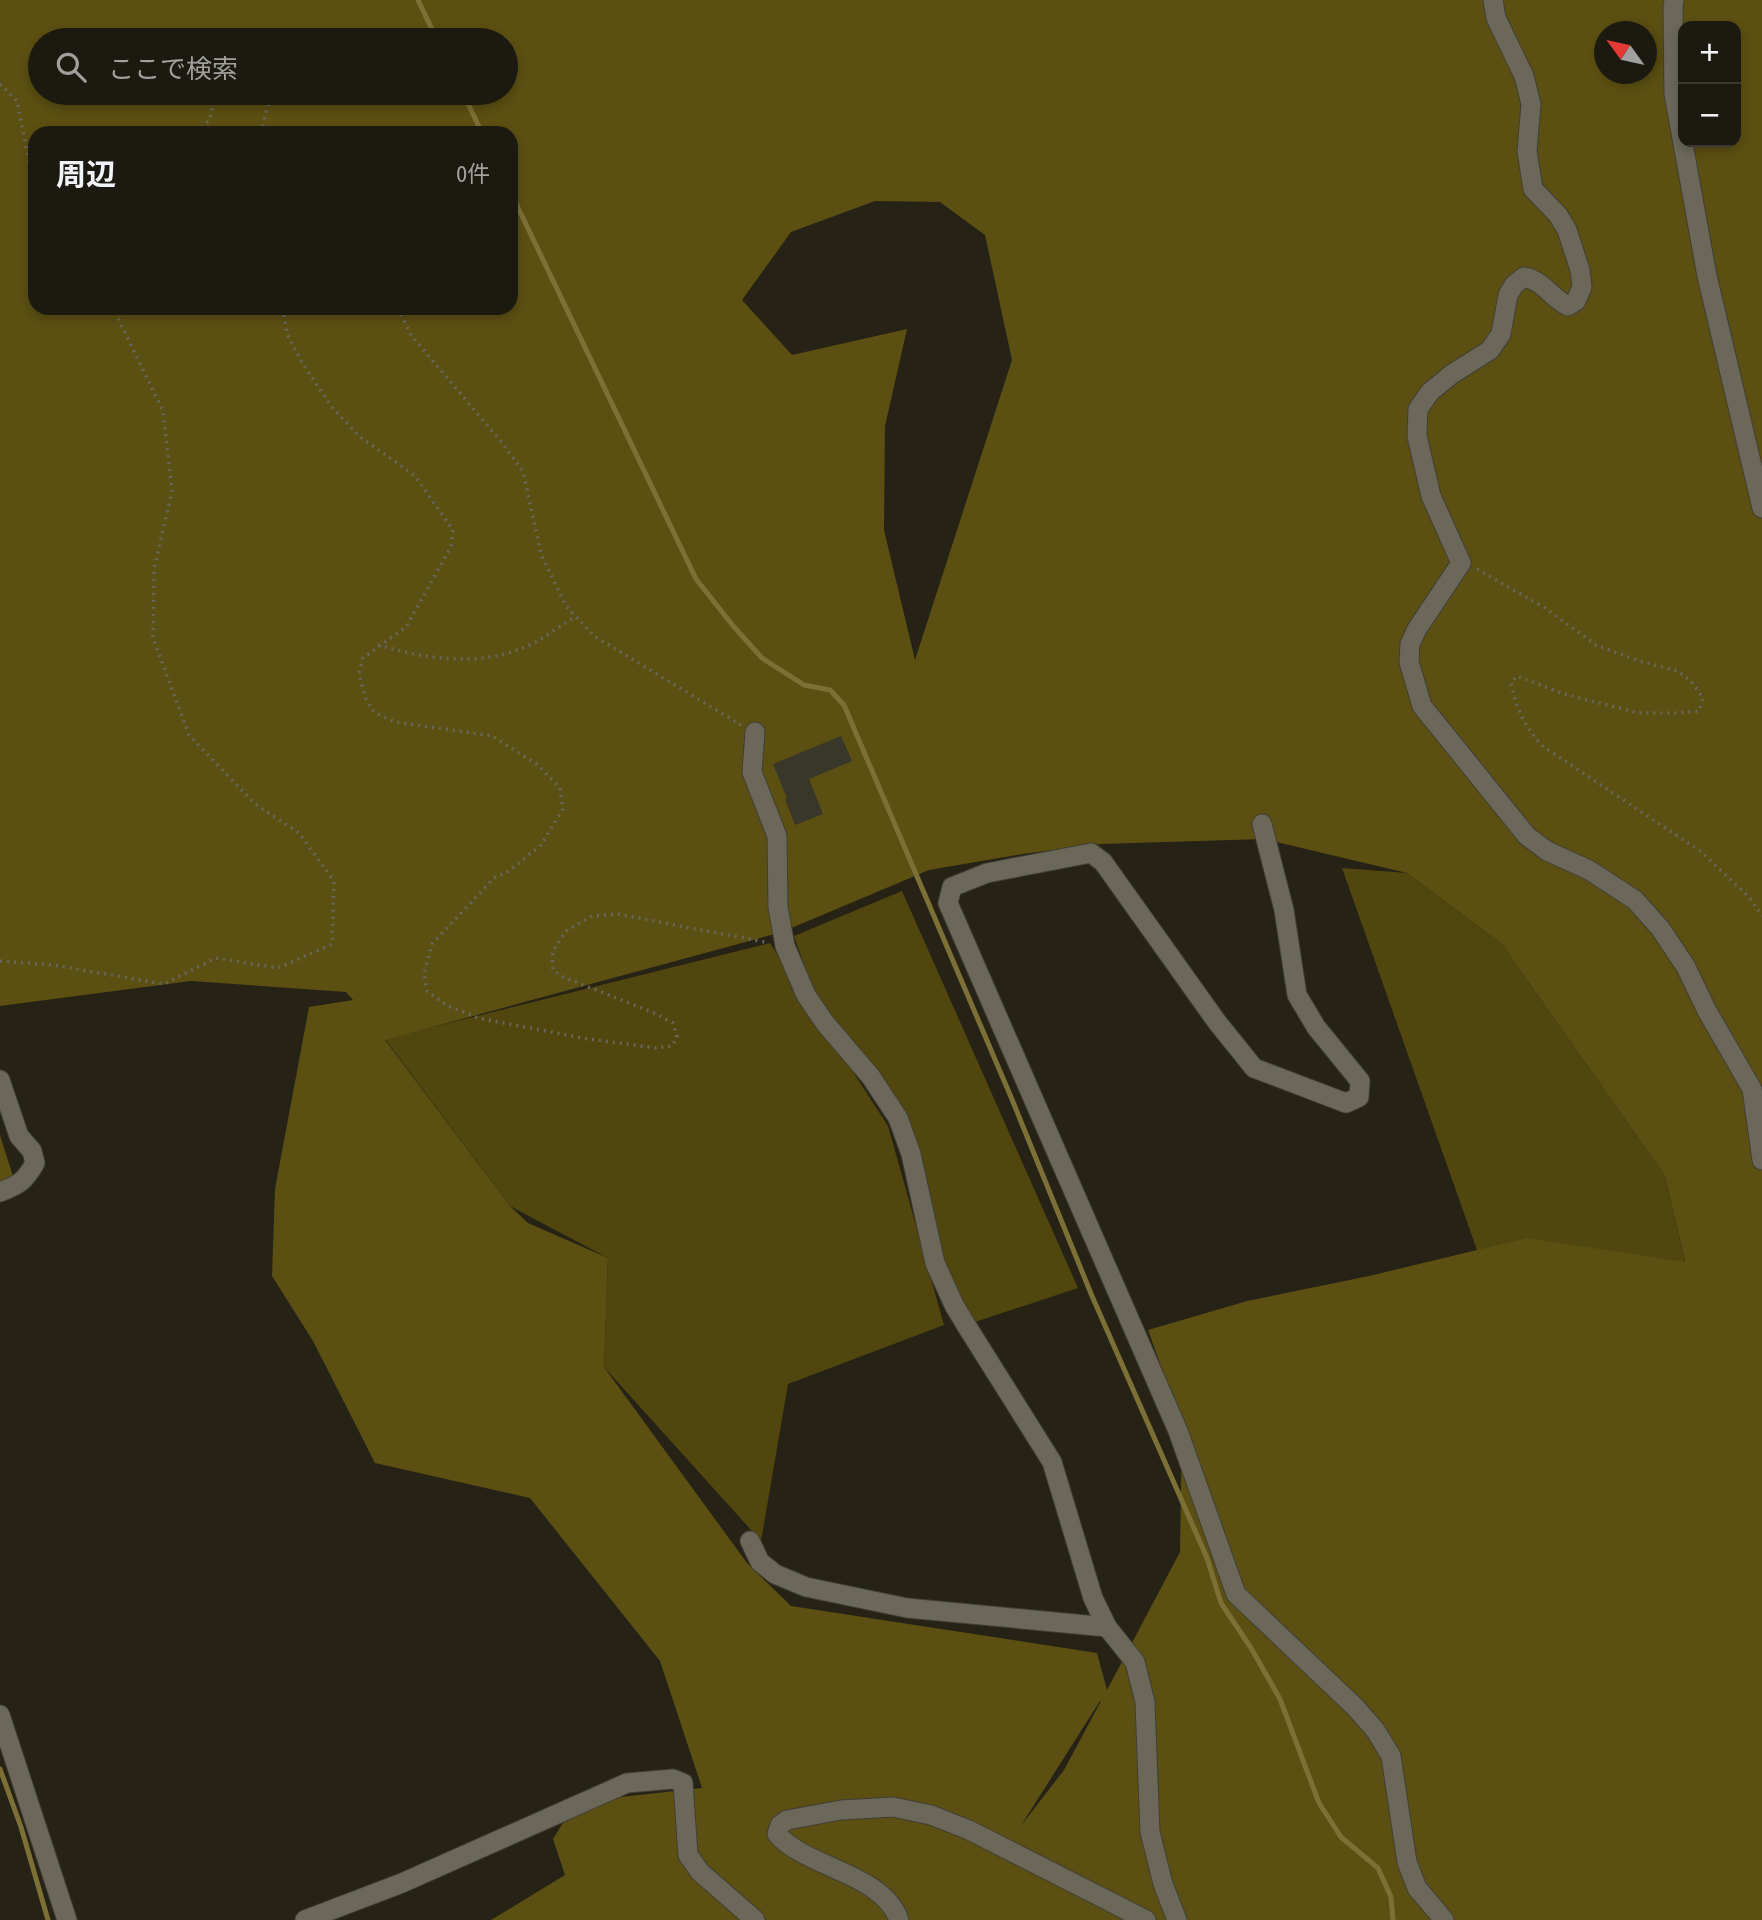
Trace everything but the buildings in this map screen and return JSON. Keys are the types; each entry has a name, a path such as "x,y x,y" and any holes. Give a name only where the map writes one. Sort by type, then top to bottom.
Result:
{"street":[{"path":"1493,0 1496,18 1524,76 1531,104 1527,151 1534,189 1558,215 1567,230 1580,270 1581,287 1576,301 1568,306 1560,303 1532,278 1524,278 1514,285 1508,295 1500,334 1490,349 1430,392 1418,409 1417,436 1431,496 1461,563 1417,629 1410,644 1409,662 1422,706 1527,836 1547,851 1589,870 1635,900 1660,928 1686,967 1706,1009 1752,1088 1762,1160"},
{"path":"1674,0 1674,94 1707,276 1762,508"},
{"path":"755,732 752,772 777,835 778,908 785,946 806,995 825,1023 872,1077 898,1118 911,1154 935,1263 954,1305 1052,1462 1093,1598 1107,1627 1135,1662 1145,1702 1150,1832 1163,1884 1177,1920"},
{"path":"1262,824 1284,910 1297,995 1317,1027 1360,1081 1359,1097 1346,1103 1254,1068 1217,1022 1103,862 1091,853 987,873 952,887 948,903 1173,1420 1236,1594 1355,1707 1376,1731 1391,1756 1407,1862 1417,1888 1444,1920"},
{"path":"0,1080 19,1136 32,1151 35,1163 27,1178 0,1192"},
{"path":"750,1542 760,1562 775,1574 806,1587 907,1608 1107,1627"},
{"path":"0,1715 67,1920"},
{"path":"305,1920 402,1883 627,1783 673,1780 683,1783 688,1855 700,1872 755,1920"},
{"path":"899,1920 885,1898 848,1874 784,1842 777,1834 780,1825 787,1820 841,1810 892,1807 931,1815 969,1830 1146,1920"}],"path":[{"path":"0,84 17,101 28,157"},
{"path":"204,126 210,119 213,105"},
{"path":"263,126 268,105"},
{"path":"0,961 53,965 164,984 216,958 278,968 332,944 334,881 299,833 255,804 189,736 153,638 154,569 172,491 163,411 116,315"},
{"path":"284,315 287,334 331,406 359,436 415,476 453,530 451,547 406,627 363,659 359,673 365,697 374,712 395,722 492,736 538,765 560,788 563,809 541,845 509,871 495,878 432,944 424,974 427,991 446,1005 478,1018 582,1038 656,1048 673,1046 677,1037 673,1024 652,1012 563,977 553,970 554,949 566,931 592,916 617,914 785,946"},
{"path":"401,315 411,335 523,471 541,554 566,606 594,636 755,732"},
{"path":"1461,563 1482,571 1545,608 1596,645 1639,661 1678,671 1691,681 1703,698 1699,711 1675,713 1639,713 1564,694 1517,676 1511,683 1516,706 1524,723 1541,745 1700,851 1749,897 1762,916"},
{"path":"379,645 412,655 464,660 493,657 537,641 576,616"}],"shaded area":[{"path":"0,0 1762,0 1762,1920 491,1920 565,1875 553,1839 576,1802 702,1788 660,1661 530,1498 375,1463 313,1341 272,1276 275,1189 309,1007 353,1000 346,992 191,981 0,1006","holes":["875,201 940,202 985,235 1012,360 915,660 884,530 885,426 907,329 792,355 742,300 791,232","1264,839 1407,873 1501,943 1665,1176 1685,1262 1527,1238 1369,1276 1247,1301 1148,1330 1182,1425 1180,1552 1107,1690 1097,1653 791,1606 747,1563 604,1367 608,1258 528,1223 510,1206 385,1040 782,932 929,870 1100,844","1100,1701 1064,1770 1020,1827"]},
{"path":"1342,868 1407,873 1501,943 1665,1176 1685,1263 1477,1250"},
{"path":"902,891 1078,1288 966,1325 884,1097 825,1023 794,936"},
{"path":"770,943 888,1126 944,1325 788,1384 761,1541 604,1367 608,1258 510,1206 385,1039"},
{"path":"0,1135 16,1186 0,1190"}],"waterway":[{"path":"418,0 431,28"},
{"path":"469,105 479,126"},
{"path":"518,208 696,579 762,658 804,685 830,690 844,705 1011,1097 1092,1296 1207,1558 1221,1603 1280,1699 1319,1803 1341,1837 1378,1868 1391,1897 1393,1920"},
{"path":"0,1769 21,1827 48,1920"}]}
